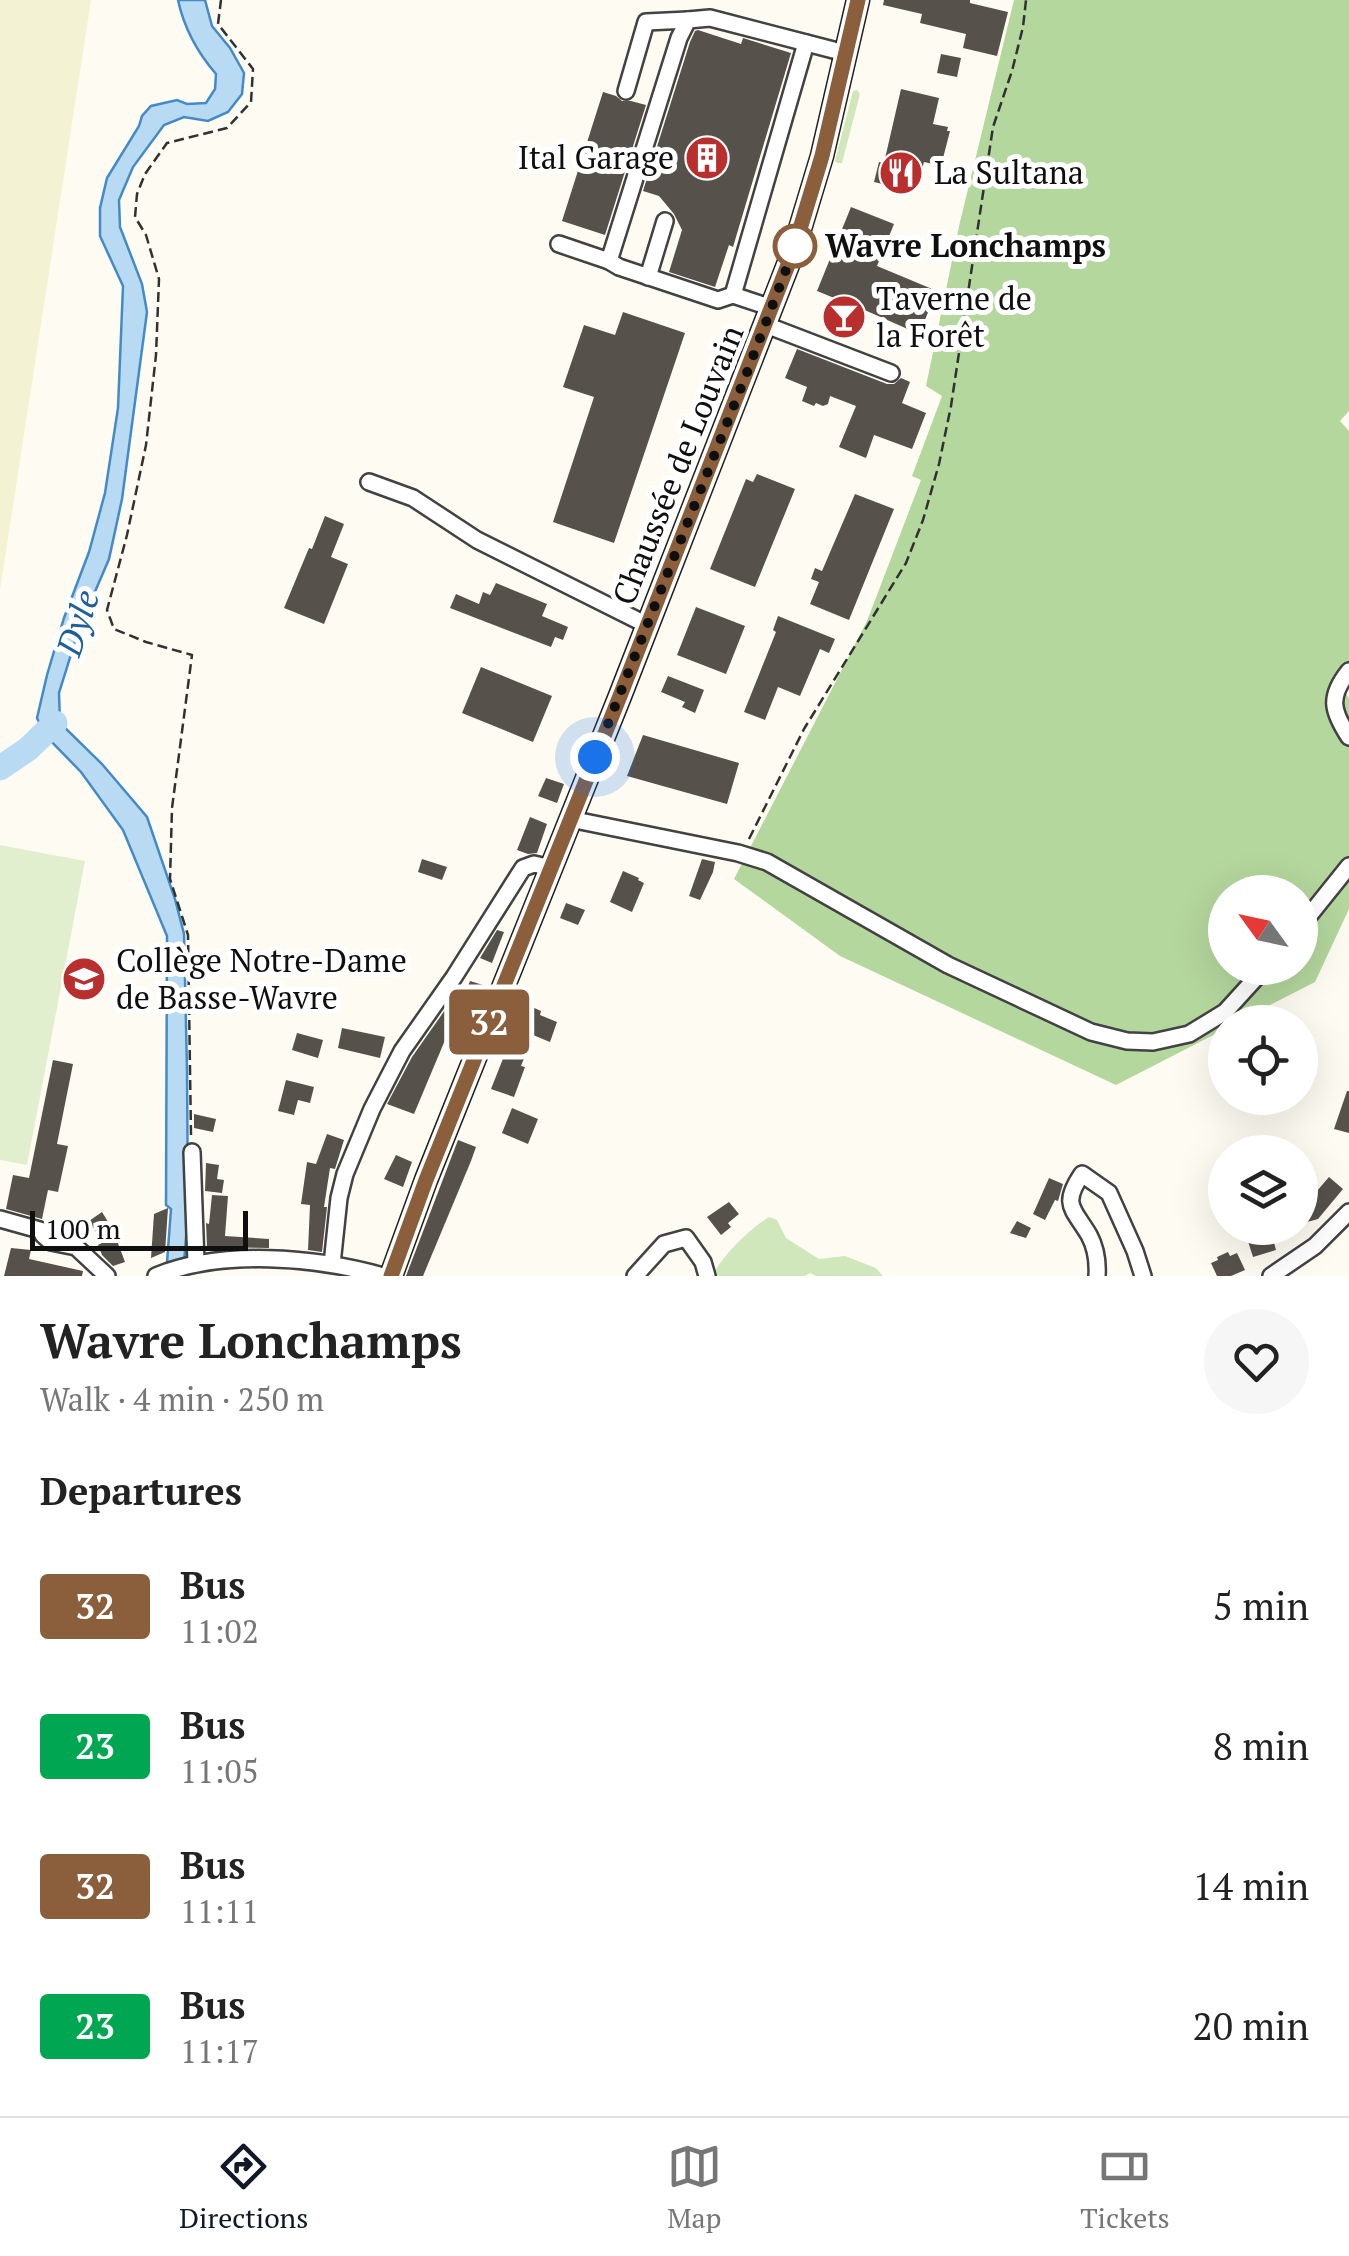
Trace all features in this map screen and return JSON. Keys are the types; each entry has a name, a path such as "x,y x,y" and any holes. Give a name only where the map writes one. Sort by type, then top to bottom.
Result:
{"main road":[{"name":"Chaussée de Louvain","path":"387,1276 793,252 822,156 858,0"}],"street":[{"path":"626,91 646,22 710,18 846,54"},
{"path":"609,261 678,38 688,20"},
{"path":"733,295 806,43"},
{"path":"648,276 664,221"},
{"path":"559,244 718,300 733,295 769,316 891,372"},
{"path":"369,482 412,498 477,540 648,625"},
{"path":"1349,671 1334,697 1335,716 1349,737"},
{"path":"570,818 767,862 948,966 1091,1032 1127,1042 1153,1042 1189,1034 1225,1012 1250,985"},
{"path":"332,1264 345,1174 372,1108 402,1051 523,868 534,864 551,868"},
{"path":"1318,905 1349,866"},
{"path":"191,1267 192,1152"},
{"path":"1097,1276 1096,1250 1071,1203 1071,1194 1082,1174 1110,1193 1143,1276"},
{"path":"1271,1276 1315,1246 1349,1212"},
{"path":"0,1219 43,1230 50,1242 76,1247 107,1276"},
{"path":"635,1276 664,1244 686,1238 704,1262 707,1276"},
{"path":"159,1275 220,1259 246,1258 332,1264 387,1276"}],"path":[{"path":"192,1152 188,935 170,879 172,808 192,655 114,629 107,610 146,445 156,355 159,279 146,235 135,217 137,194 145,174 167,144 227,128 251,102 254,69 218,24 220,0"},
{"path":"744,855 766,802 804,730 888,595 924,520 952,406 993,128 1012,72 1026,0"}],"green space":[{"path":"0,0 91,0 0,590"},
{"path":"1014,0 1349,0 1349,411 1340,421 1349,431 1349,676 1342,689 1349,698 1349,909 1318,976 1318,875 1208,875 1208,985 1309,985 1270,1005 1208,1005 1208,1038 1116,1085 840,956 734,879 867,621 921,480 912,476 942,396 926,386 960,222"},
{"path":"853,91 860,94 842,163 837,163"},
{"path":"0,845 85,861 27,1165 0,1160"},
{"path":"769,1217 777,1220 786,1238 819,1259 845,1256 876,1268 883,1276 712,1276 737,1244"}],"water":[{"name":"Dyle","path":"178,0 205,0 212,26 244,73 242,94 228,112 208,121 184,117 164,125 133,167 119,200 120,227 142,284 147,312 122,499 109,559 79,629 59,693 60,723 147,817 184,934 188,1212 183,1276 166,1276 171,1209 166,1205 167,936 123,830 81,772 46,736 37,718 64,618 89,552 105,493 118,408 123,286 100,236 100,208 107,178 151,106 177,100 206,103 215,89 216,74 192,39"}],"building":[{"path":"884,0 970,0 1008,12 997,56 963,48 966,34 920,23 922,14 883,5"},
{"name":"Ital Garage","path":"698,30 741,44 743,38 791,53 733,247 729,245 715,287 669,272 682,230 659,196 643,191 690,42"},
{"path":"941,54 961,58 957,77 937,73"},
{"path":"901,89 939,98 933,124 950,131 941,166 924,162 917,187 905,184 904,189 874,182 879,162 884,163"},
{"path":"603,92 622,101 646,105 605,235 562,221"},
{"path":"851,207 894,224 877,266 937,291 919,334 860,308 848,335 828,326 839,300 817,291"},
{"path":"623,312 685,333 614,543 553,522 594,397 563,387 584,325 615,335"},
{"path":"797,349 887,384 901,378 910,382 902,403 926,413 912,449 874,435 866,458 839,447 856,406 830,396 823,406 802,401 807,387 785,378"},
{"path":"757,474 795,489 755,587 710,569 746,479 753,482"},
{"path":"855,494 894,509 849,620 810,604 819,582 811,579 815,568 822,571"},
{"path":"325,516 344,524 331,557 348,564 324,624 284,608"},
{"path":"496,583 547,604 542,616 568,627 563,640 555,637 551,647 450,608 456,594 479,604 483,592 490,595"},
{"path":"696,607 745,626 726,674 677,655"},
{"path":"778,616 835,639 829,653 820,649 800,696 778,687 765,720 744,712 776,632 773,630"},
{"path":"481,667 552,696 533,742 462,713"},
{"path":"668,676 704,690 695,713 682,707 685,702 661,692"},
{"path":"643,735 739,763 727,804 627,776"},
{"path":"546,778 564,784 557,803 538,796"},
{"path":"530,817 547,824 537,853 528,854 517,850"},
{"path":"422,859 447,867 442,880 418,872"},
{"path":"702,859 715,862 700,900 689,896"},
{"path":"623,871 644,883 632,912 610,902"},
{"path":"566,903 585,910 578,925 560,918"},
{"path":"497,930 504,932 492,963 480,958"},
{"path":"470,981 483,985 474,1006 462,1002"},
{"path":"452,1000 461,1002 414,1114 387,1104 412,1057"},
{"path":"532,1007 557,1022 550,1042 533,1035 514,1097 491,1089 508,1046 511,1041 518,1043"},
{"path":"342,1028 385,1037 380,1058 338,1048"},
{"path":"297,1033 323,1040 318,1058 292,1050"},
{"path":"53,1060 73,1064 57,1144 68,1146 58,1192 48,1190 42,1219 6,1209 13,1175 29,1178"},
{"path":"286,1080 314,1087 310,1103 298,1100 294,1115 278,1111"},
{"path":"1349,1091 1349,1133 1334,1129"},
{"path":"512,1108 538,1119 528,1144 502,1133"},
{"path":"194,1114 216,1119 213,1132 194,1128"},
{"path":"327,1134 344,1140 335,1169 330,1168 322,1252 308,1250 310,1205 301,1204 307,1162 316,1164"},
{"path":"458,1140 476,1147 471,1161 423,1276 406,1276"},
{"path":"396,1155 412,1162 403,1187 384,1179"},
{"path":"206,1163 219,1165 217,1179 224,1180 222,1193 205,1191"},
{"path":"1329,1177 1343,1189 1318,1219 1318,1190"},
{"path":"1049,1178 1063,1184 1058,1201 1055,1200 1045,1220 1033,1214"},
{"path":"212,1195 228,1196 225,1236 269,1239 269,1248 207,1247 206,1223 209,1224"},
{"path":"729,1202 739,1214 721,1235 707,1217"},
{"path":"168,1208 165,1252 151,1258 154,1214"},
{"path":"102,1212 125,1262 113,1266 102,1255 98,1245 102,1243 89,1221"},
{"path":"1017,1221 1031,1228 1026,1238 1010,1233"},
{"path":"1249,1245 1275,1245 1276,1250 1253,1257"},
{"path":"11,1248 31,1250 29,1259 83,1271 82,1276 4,1276"},
{"path":"1228,1252 1230,1256 1237,1253 1245,1270 1217,1276 1211,1263"}],"waterway":[{"path":"0,768 28,749 55,723"}],"bus line":[{"name":"32","path":"391,1276 793,252 822,156 858,0"}],"place":[{"name":"Ital Garage","path":"707,158"},
{"name":"La Sultana","path":"901,173"},
{"name":"Wavre Lonchamps","path":"795,246"},
{"name":"Taverne de la Forêt","path":"844,317"},
{"name":"Collège Notre-Dame de Basse-Wavre","path":"84,979"}],"route":[{"path":"595,757 795,246"}]}
